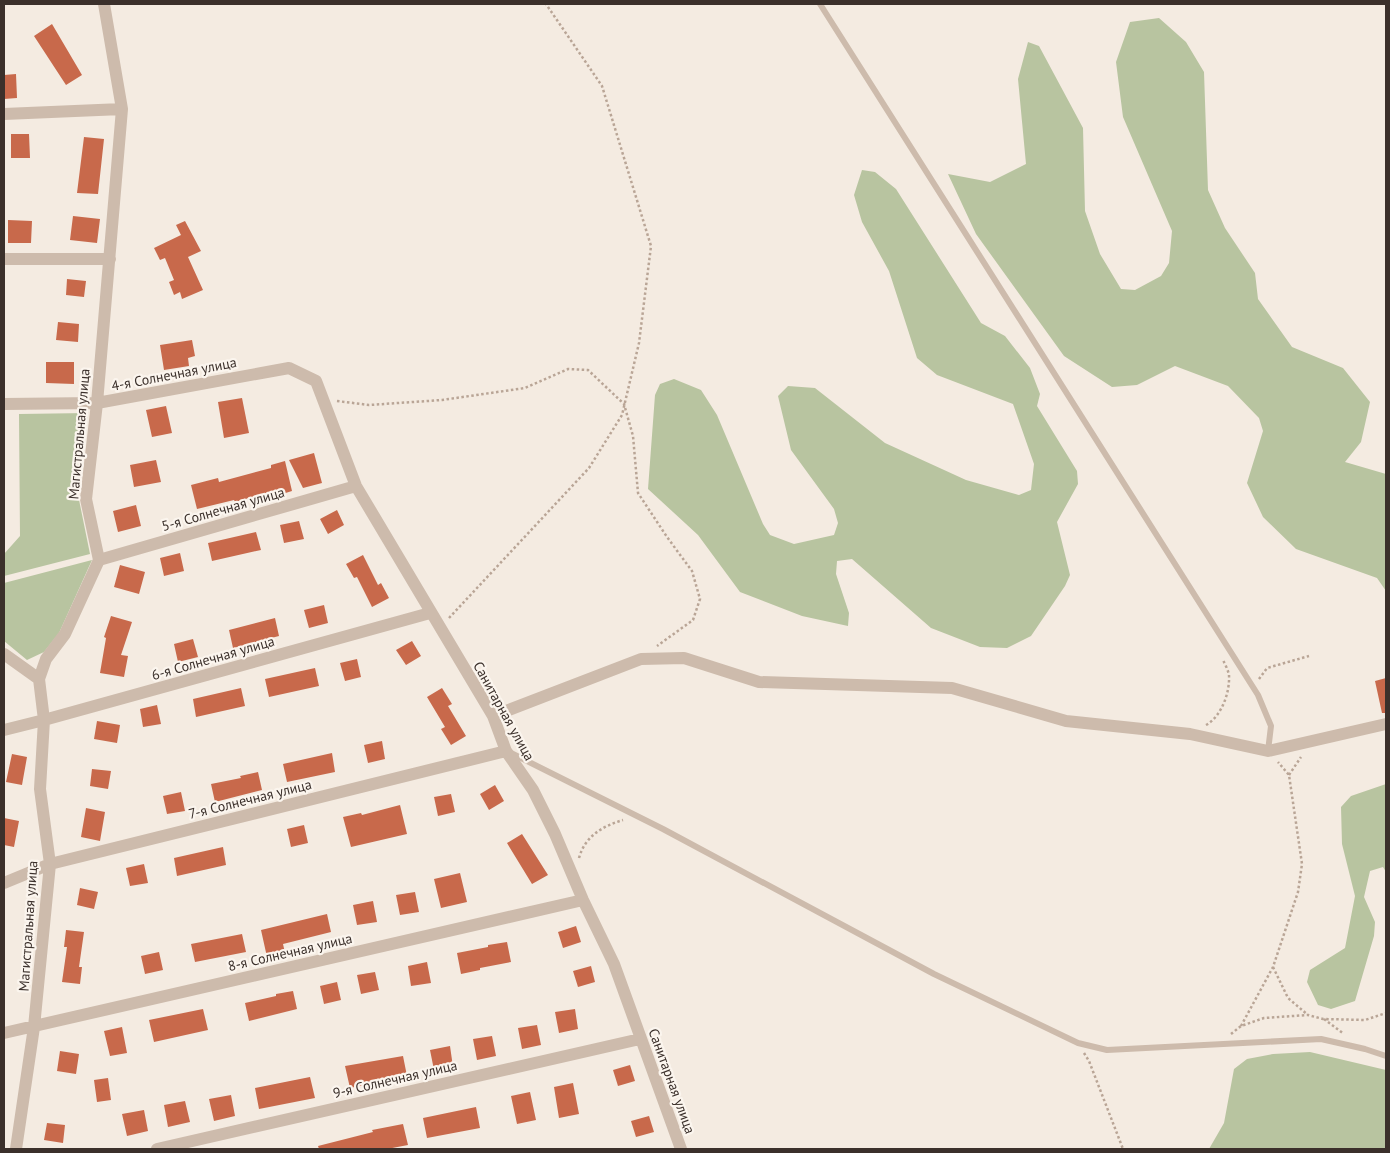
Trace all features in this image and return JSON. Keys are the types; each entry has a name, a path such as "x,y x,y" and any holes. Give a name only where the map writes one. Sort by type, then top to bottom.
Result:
{"street":[{"name":"Магистральная улица","path":"16,1149 34,1027 50,864 40,789 44,720 39,679 46,659 65,634 100,560 86,499 97,404 122,109 104,4"},
{"path":"4,114 122,109"},
{"path":"4,260 110,260"},
{"name":"4-я Солнечная улица","path":"4,404 97,404 289,368 316,381"},
{"name":"Санитарная улица","path":"316,381 356,486 493,716 506,751 533,790 551,825 583,900 614,964 681,1149"},
{"name":"5-я Солнечная улица","path":"100,560 356,486"},
{"name":"6-я Солнечная улица","path":"4,730 430,613"},
{"path":"4,654 39,679"},
{"path":"493,716 640,659 684,658 759,682 952,688 1066,721 1190,734 1268,751 1386,724"},
{"name":"7-я Солнечная улица","path":"4,883 50,864 506,751"},
{"name":"8-я Солнечная улица","path":"4,1033 583,900"},
{"name":"9-я Солнечная улица","path":"157,1149 640,1039"}],"lane":[{"path":"820,4 1258,695 1271,726 1268,751"},
{"path":"506,751 663,829 934,974 1078,1044 1107,1050 1321,1039 1386,1056"}],"path":[{"path":"438,625 454,614 589,468 622,415 639,343 651,246 602,86 546,4"},
{"path":"323,399 369,405 442,400 525,388 568,369 588,370 624,404 633,436 638,494 692,572 700,599 693,620 640,659"},
{"path":"1190,734 1213,722 1227,698 1229,674 1222,656"},
{"path":"1258,695 1257,681 1267,668 1309,656"},
{"path":"1289,775 1311,741"},
{"path":"1241,1026 1273,967 1298,892 1302,864 1289,775 1268,751"},
{"path":"579,861 586,843 592,836 610,824 631,819"},
{"path":"1273,967 1288,998 1308,1015"},
{"path":"1216,1045 1241,1026 1264,1018 1308,1015 1323,1018 1365,1020 1386,1013"},
{"path":"1078,1044 1088,1061 1123,1149"}],"green space":[{"path":"1159,18 1186,42 1204,72 1208,190 1225,228 1255,273 1258,299 1292,347 1343,368 1370,402 1361,442 1345,462 1386,474 1386,591 1377,578 1296,549 1263,517 1247,483 1263,431 1259,418 1228,386 1175,366 1137,385 1112,387 1064,356 976,234 948,174 990,182 1026,164 1018,79 1028,42 1039,46 1083,128 1085,211 1100,254 1121,289 1135,290 1161,276 1169,263 1172,231 1123,117 1116,62 1130,22"},
{"path":"862,170 875,172 896,189 981,323 1005,336 1030,368 1040,394 1037,406 1077,471 1078,484 1057,522 1070,575 1065,586 1031,636 1007,648 980,647 931,628 852,559 837,561 836,574 849,613 848,626 802,616 740,592 698,535 648,489 655,395 660,384 674,379 701,390 717,415 763,524 770,535 794,544 834,535 838,523 834,509 791,450 778,396 788,386 815,388 885,443 966,480 1019,495 1031,490 1034,464 1013,404 937,375 917,358 889,271 862,222 854,195"},
{"path":"88,413 77,490 90,554 4,576 4,554 20,536 19,414"},
{"path":"92,560 59,633 44,652 27,660 4,641 4,583"},
{"path":"1386,784 1386,872 1383,867 1370,871 1364,897 1375,922 1374,936 1355,1001 1331,1009 1318,1005 1307,982 1310,970 1345,948 1355,896 1342,844 1341,807 1351,796"},
{"path":"1310,1052 1386,1070 1386,1149 1209,1149 1224,1123 1234,1069 1247,1059 1273,1054"}],"building":[{"path":"52,24 82,75 66,85 34,36"},
{"path":"16,74 17,98 4,99 4,75"},
{"path":"11,134 29,134 30,158 11,158"},
{"path":"84,137 104,139 98,194 77,193"},
{"path":"73,216 100,219 97,243 70,240"},
{"path":"8,220 32,221 31,243 8,243"},
{"path":"185,221 201,251 188,257 203,290 182,299 180,292 174,295 169,282 174,280 165,258 160,260 154,248 181,235 176,225"},
{"path":"67,279 86,281 84,297 66,295"},
{"path":"58,322 79,324 78,342 56,340"},
{"path":"192,340 195,356 188,358 189,366 164,370 160,345"},
{"path":"46,362 74,362 74,384 46,383"},
{"path":"242,398 249,433 224,438 218,402"},
{"path":"166,406 172,433 152,437 146,410"},
{"path":"314,453 322,483 303,488 289,460"},
{"path":"156,460 161,482 134,487 130,465"},
{"path":"285,461 292,491 279,495 277,490 235,502 234,500 197,509 191,485 218,478 219,482 271,468 271,465"},
{"path":"136,505 141,526 118,532 113,511"},
{"path":"337,510 344,525 328,534 320,519"},
{"path":"299,521 304,539 284,543 280,525"},
{"path":"256,532 261,550 212,561 208,543"},
{"path":"180,553 184,571 164,576 160,558"},
{"path":"363,555 378,585 381,583 389,598 372,607 357,577 354,578 346,564"},
{"path":"120,565 145,572 139,594 114,587"},
{"path":"324,605 328,623 309,628 304,610"},
{"path":"111,616 132,622 121,655 128,656 124,677 100,673 106,638 104,637"},
{"path":"275,618 279,636 233,648 229,630"},
{"path":"193,639 198,657 178,662 174,644"},
{"path":"412,641 421,656 406,665 396,650"},
{"path":"357,659 361,677 345,681 340,663"},
{"path":"315,668 319,686 269,697 265,679"},
{"path":"1386,678 1386,713 1382,713 1375,681"},
{"path":"241,688 245,706 196,717 193,699"},
{"path":"442,688 452,704 448,706 466,736 451,745 441,729 445,727 427,697"},
{"path":"157,705 161,724 143,727 140,709"},
{"path":"97,721 120,725 117,743 94,739"},
{"path":"382,741 385,759 368,763 364,745"},
{"path":"332,753 335,772 287,782 283,764"},
{"path":"12,754 27,757 22,785 6,782"},
{"path":"92,769 111,771 108,789 90,786"},
{"path":"258,772 262,790 215,802 211,784 241,778 240,776"},
{"path":"495,785 504,801 489,810 480,794"},
{"path":"181,792 185,811 167,814 163,796"},
{"path":"451,794 455,812 438,816 434,797"},
{"path":"400,805 407,834 351,847 343,817 361,813 362,815"},
{"path":"86,808 105,812 100,841 81,837"},
{"path":"4,818 19,821 14,847 4,845"},
{"path":"304,825 308,843 291,847 287,829"},
{"path":"522,834 548,875 532,884 507,843"},
{"path":"223,847 226,865 177,876 174,858"},
{"path":"144,864 148,883 130,886 126,868"},
{"path":"460,873 467,902 441,908 434,879"},
{"path":"80,888 98,892 94,909 77,905"},
{"path":"415,892 419,912 400,915 396,895"},
{"path":"373,901 377,922 357,925 353,905"},
{"path":"327,914 331,932 283,944 285,953 267,957 261,930"},
{"path":"576,926 581,942 563,948 558,932"},
{"path":"66,930 84,932 79,967 82,967 80,984 62,982 67,947 64,947"},
{"path":"242,934 246,952 195,962 191,944"},
{"path":"507,942 511,962 461,974 457,953"},
{"path":"159,952 163,970 145,974 141,956"},
{"path":"427,962 431,983 411,986 408,966"},
{"path":"591,966 595,982 578,987 573,971"},
{"path":"375,972 379,990 361,994 357,975"},
{"path":"337,982 341,1000 324,1004 320,986"},
{"path":"293,991 297,1009 249,1021 245,1003"},
{"path":"203,1009 208,1030 154,1042 149,1020"},
{"path":"575,1009 578,1029 559,1033 555,1012"},
{"path":"537,1025 541,1045 522,1049 518,1028"},
{"path":"122,1027 127,1053 110,1056 104,1031"},
{"path":"492,1036 496,1056 477,1060 473,1039"},
{"path":"450,1046 453,1067 434,1070 430,1050"},
{"path":"60,1051 79,1054 76,1074 57,1071"},
{"path":"403,1056 407,1076 350,1088 345,1066"},
{"path":"630,1065 635,1081 618,1086 613,1070"},
{"path":"310,1077 315,1098 259,1109 255,1088"},
{"path":"108,1078 111,1100 97,1102 94,1080"},
{"path":"573,1083 579,1114 559,1118 554,1087"},
{"path":"530,1092 536,1120 517,1124 511,1096"},
{"path":"231,1095 235,1116 214,1121 209,1099"},
{"path":"185,1101 190,1122 168,1127 164,1105"},
{"path":"476,1107 480,1128 427,1138 423,1118"},
{"path":"144,1110 148,1131 127,1136 122,1114"},
{"path":"649,1116 654,1132 636,1137 631,1121"},
{"path":"47,1123 65,1125 63,1143 44,1140"},
{"path":"403,1124 408,1145 387,1149 319,1149 318,1146 373,1132 372,1130"}]}
